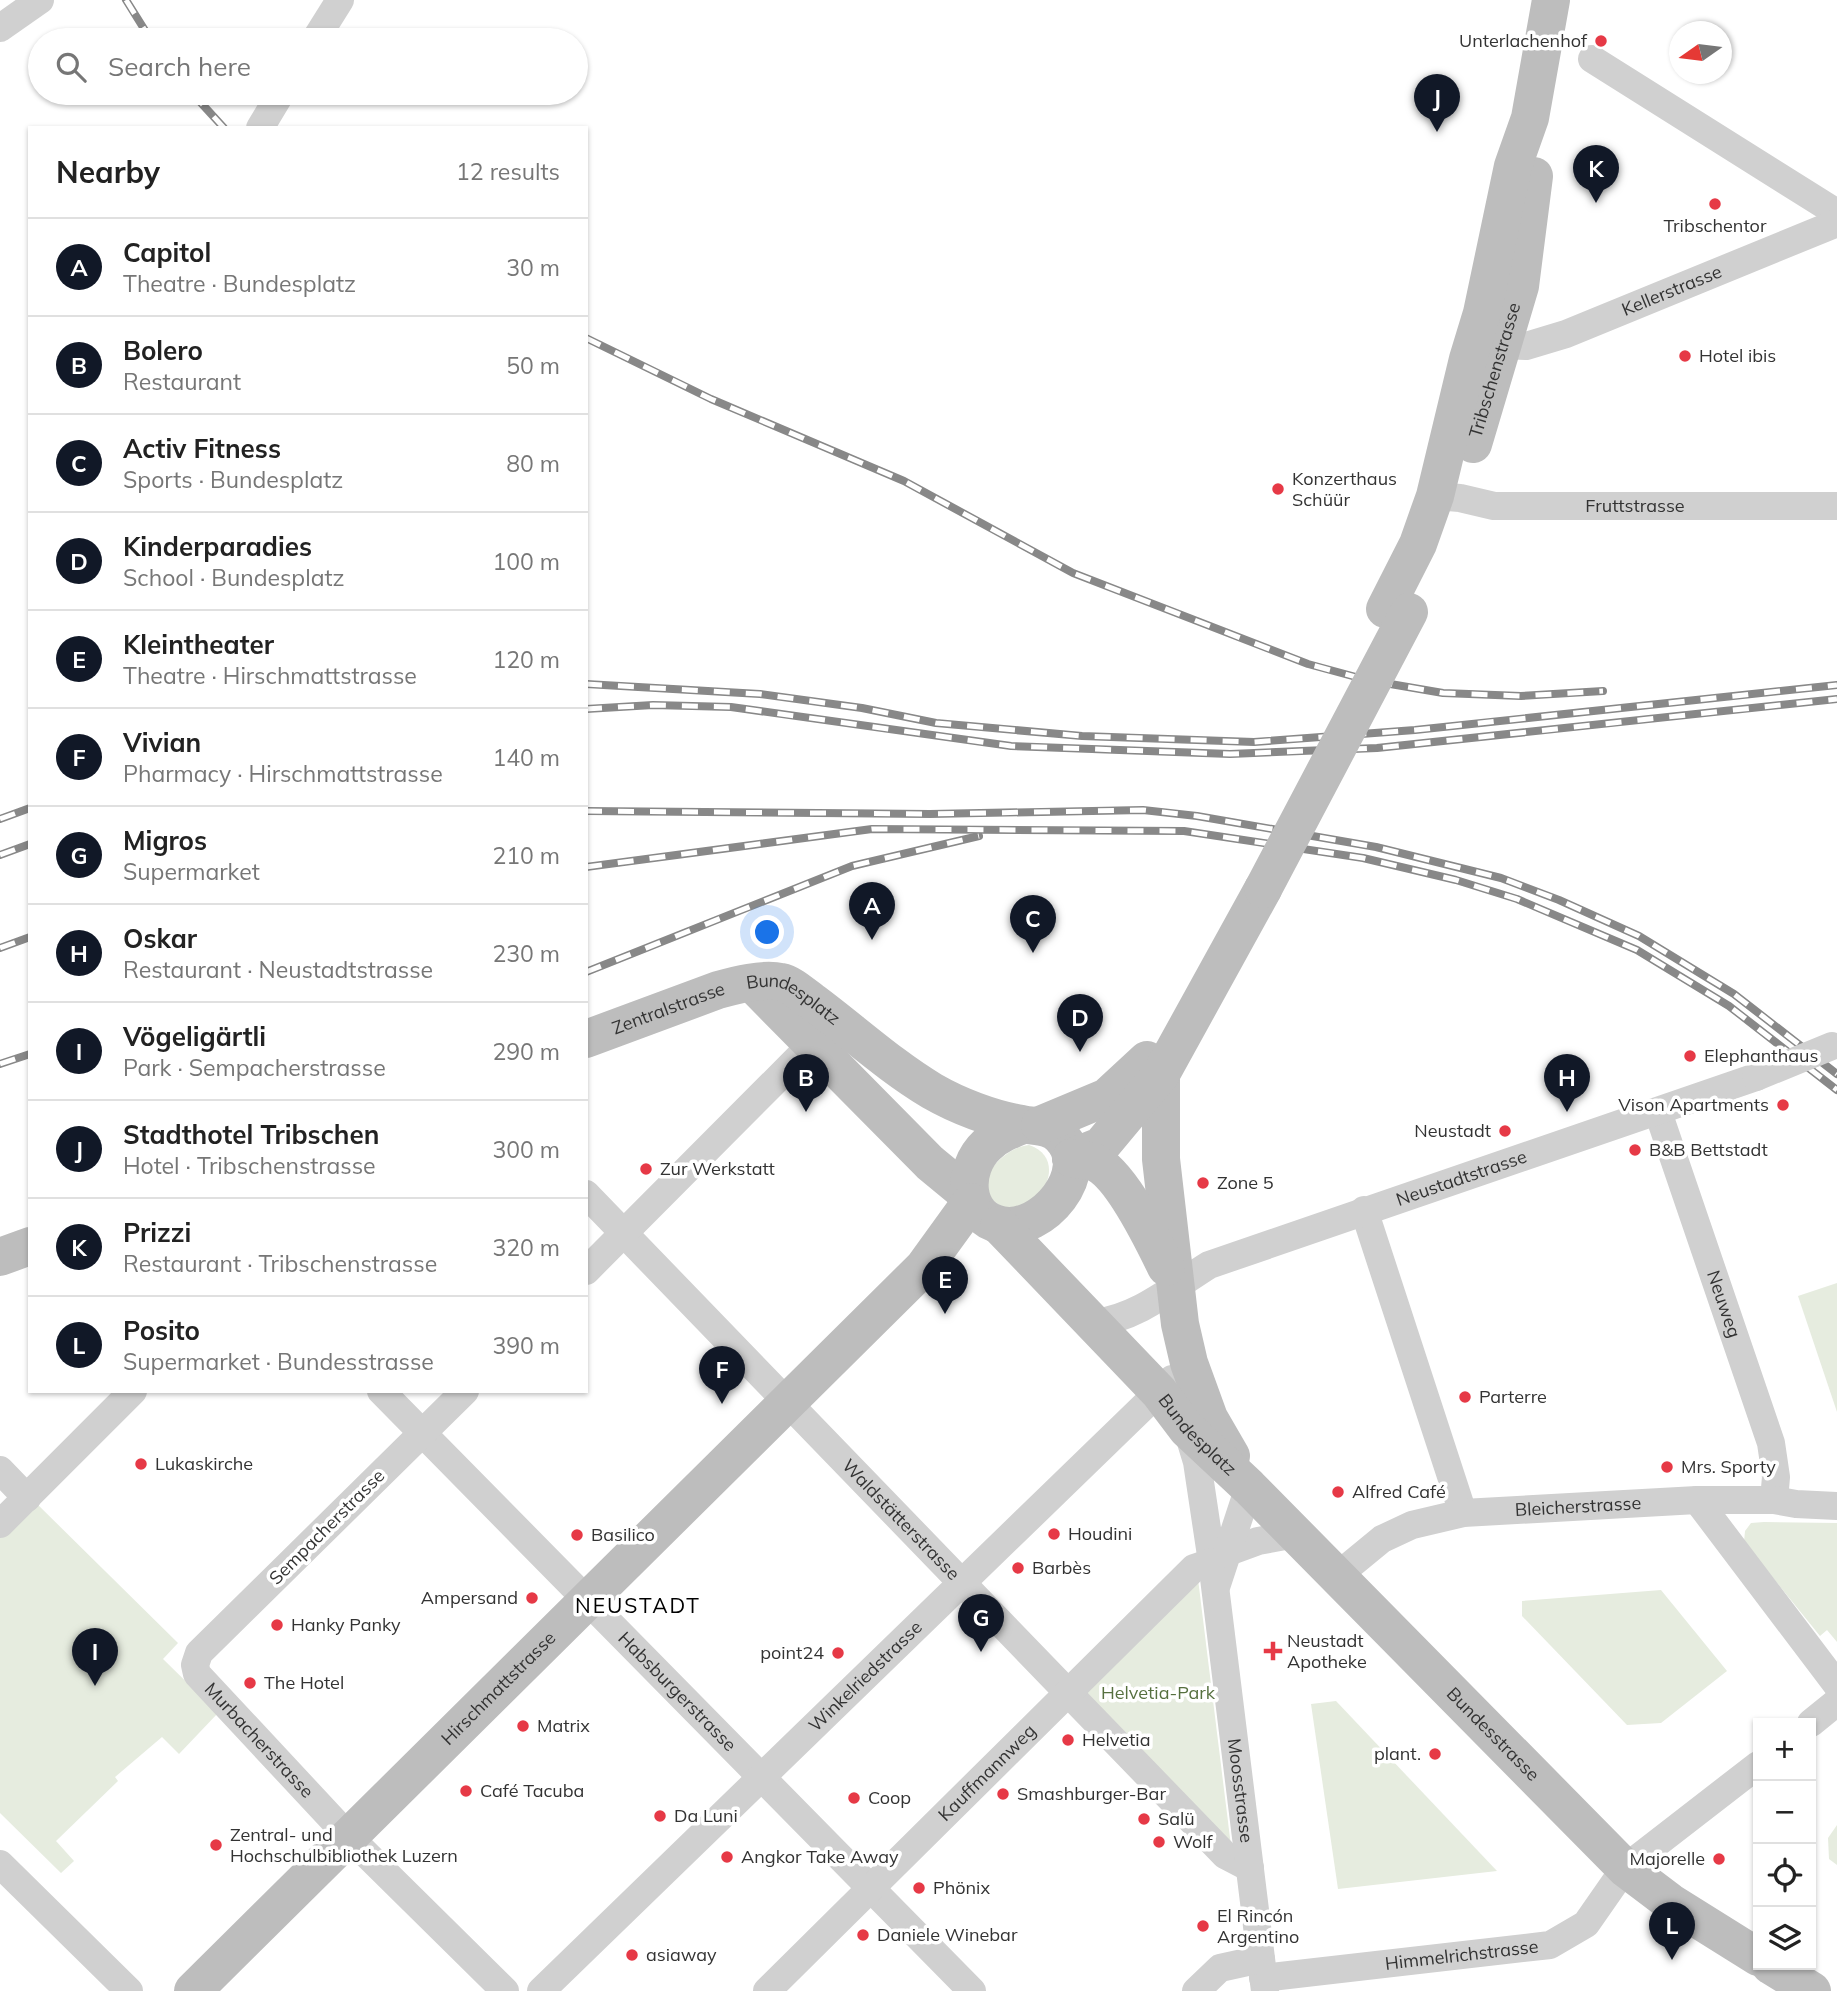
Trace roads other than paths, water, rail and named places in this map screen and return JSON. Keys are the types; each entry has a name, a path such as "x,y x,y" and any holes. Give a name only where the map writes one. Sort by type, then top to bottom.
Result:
{"street":[{"path":"0,28 40,0"},
{"path":"322,28 340,0"},
{"name":"Tribschenstrasse","path":"1448,497 1468,359 1482,313 1513,166 1530,118 1551,0"},
{"path":"1592,59 1837,213"},
{"path":"261,126 274,105"},
{"name":"Tribschenstrasse","path":"1251,887 1397,611 1418,544 1448,497 1479,420 1520,286 1535,170 1530,118"},
{"name":"Kellerstrasse","path":"1503,345 1525,346 1566,334 1837,223"},
{"name":"Fruttstrasse","path":"1448,497 1494,506 1837,506"},
{"path":"1071,1158 1061,1195 1047,1211 1020,1224 980,1207 972,1167 978,1156 1003,1133 1107,1097 1147,1060 1251,887"},
{"name":"Bundesplatz","path":"1071,1158 1101,1146 1161,1074 1251,887"},
{"name":"Bundesplatz","path":"752,984 782,982 932,1090 969,1108 1032,1125 1062,1137 1069,1148 1071,1158"},
{"name":"Bundesplatz","path":"752,984 930,1163 980,1207 1159,1392 1187,1429 1249,1487"},
{"name":"Zentralstrasse","path":"588,1038 719,990 752,984"},
{"path":"588,1269 812,1044"},
{"name":"Neustadtstrasse","path":"1094,1323 1117,1320 1155,1300 1209,1265 1658,1112 1835,1045"},
{"name":"Bundesplatz","path":"1161,1074 1161,1159 1174,1286 1189,1363 1209,1418 1249,1487"},
{"name":"Neuweg","path":"1658,1112 1771,1443 1776,1477 1774,1500"},
{"name":"Bundesplatz","path":"1071,1158 1098,1164 1127,1197 1174,1286"},
{"name":"Waldstätterstrasse","path":"588,1196 1225,1855 1250,1868"},
{"name":"Hirschmattstrasse","path":"193,1991 925,1267 980,1207"},
{"path":"1364,1210 1463,1513"},
{"path":"0,1256 28,1247"},
{"name":"Winkelriedstrasse","path":"541,1991 1189,1363"},
{"path":"0,1524 131,1393"},
{"name":"Habsburgerstrasse","path":"383,1393 972,1991"},
{"name":"Sempacherstrasse","path":"195,1665 198,1653 463,1393"},
{"name":"Moosstrasse","path":"1187,1429 1197,1462 1218,1567 1263,1976"},
{"path":"0,1470 27,1498"},
{"name":"Bundesstrasse","path":"1249,1487 1625,1868 1670,1902 1753,1954"},
{"name":"Moosstrasse","path":"1218,1567 1249,1487"},
{"path":"1696,1500 1837,1685"},
{"name":"Bleicherstrasse","path":"1338,1576 1382,1539 1412,1525 1463,1513 1696,1500 1774,1500 1837,1506"},
{"path":"1218,1567 1258,1541 1296,1534"},
{"name":"Kauffmannweg","path":"767,1991 1194,1569 1218,1567"},
{"name":"Murbacherstrasse","path":"195,1665 197,1674 349,1837 505,1991"},
{"path":"1816,1719 1837,1702"},
{"name":"Himmelrichstrasse","path":"1196,1991 1220,1968 1263,1976 1550,1945 1586,1924 1625,1868 1753,1769"},
{"path":"0,1864 129,1991"},
{"path":"1778,1970 1812,1991"}],"railway":[{"path":"126,0 144,28"},
{"path":"203,105 222,126"},
{"path":"588,339 711,399 904,481 1073,573 1308,664 1367,680 1443,693 1521,696 1603,691"},
{"path":"588,684 760,694 862,708 936,723 1082,736 1254,742 1415,730 1837,685"},
{"path":"588,709 653,705 731,707 1011,746 1230,754 1377,748 1837,699"},
{"path":"0,819 28,809"},
{"path":"588,811 930,814 1143,810 1197,816 1376,847 1501,878 1559,900 1639,936 1734,994 1837,1074"},
{"path":"588,867 872,829 1184,831 1363,858 1456,880 1517,899 1637,950 1729,1006 1837,1090"},
{"path":"588,971 852,866 979,836"},
{"path":"0,855 28,845"},
{"path":"0,948 28,938"},
{"path":"0,1064 28,1055"}],"place":[{"name":"Unterlachenhof","path":"1601,41"},
{"name":"Stadthotel Tribschen","path":"1437,132"},
{"name":"Prizzi","path":"1596,203"},
{"name":"Tribschentor","path":"1715,204"},
{"name":"Hotel ibis","path":"1685,356"},
{"name":"Konzerthaus Schüür","path":"1278,489"},
{"name":"Capitol","path":"872,940"},
{"name":"Activ Fitness","path":"1033,953"},
{"name":"Kinderparadies","path":"1080,1052"},
{"name":"Elephanthaus","path":"1690,1056"},
{"name":"Vison Apartments","path":"1783,1105"},
{"name":"Bolero","path":"806,1112"},
{"name":"Oskar","path":"1567,1112"},
{"name":"Neustadt","path":"1505,1131"},
{"name":"B&B Bettstadt","path":"1635,1150"},
{"name":"Zur Werkstatt","path":"646,1169"},
{"name":"Zone 5","path":"1203,1183"},
{"name":"Kleintheater","path":"945,1314"},
{"name":"Parterre","path":"1465,1397"},
{"name":"Vivian","path":"722,1404"},
{"name":"Lukaskirche","path":"141,1464"},
{"name":"Mrs. Sporty","path":"1667,1467"},
{"name":"Alfred Café","path":"1338,1492"},
{"name":"Houdini","path":"1054,1534"},
{"name":"Basilico","path":"577,1535"},
{"name":"Barbès","path":"1018,1568"},
{"name":"Ampersand","path":"532,1598"},
{"name":"Hanky Panky","path":"277,1625"},
{"name":"Neustadt Apotheke","path":"1273,1651"},
{"name":"Migros","path":"981,1652"},
{"name":"point24","path":"838,1653"},
{"name":"The Hotel","path":"250,1683"},
{"name":"Vögeligärtli","path":"95,1686"},
{"name":"Matrix","path":"523,1726"},
{"name":"Helvetia","path":"1068,1740"},
{"name":"plant.","path":"1435,1754"},
{"name":"Café Tacuba","path":"466,1791"},
{"name":"Smashburger-Bar","path":"1003,1794"},
{"name":"Coop","path":"854,1798"},
{"name":"Da Luni","path":"660,1816"},
{"name":"Salü","path":"1144,1819"},
{"name":"Wolf","path":"1159,1842"},
{"name":"Zentral- und Hochschulbibliothek Luzern","path":"216,1845"},
{"name":"Angkor Take Away","path":"727,1857"},
{"name":"Majorelle","path":"1719,1859"},
{"name":"Phönix","path":"919,1888"},
{"name":"El Rincón Argentino","path":"1203,1926"},
{"name":"Daniele Winebar","path":"863,1935"},
{"name":"asiaway","path":"632,1955"},
{"name":"Posito","path":"1672,1960"}],"district":[{"name":"NEUSTADT","path":"638,1606"}],"park label":[{"name":"Helvetia-Park","path":"1158,1693"}]}
